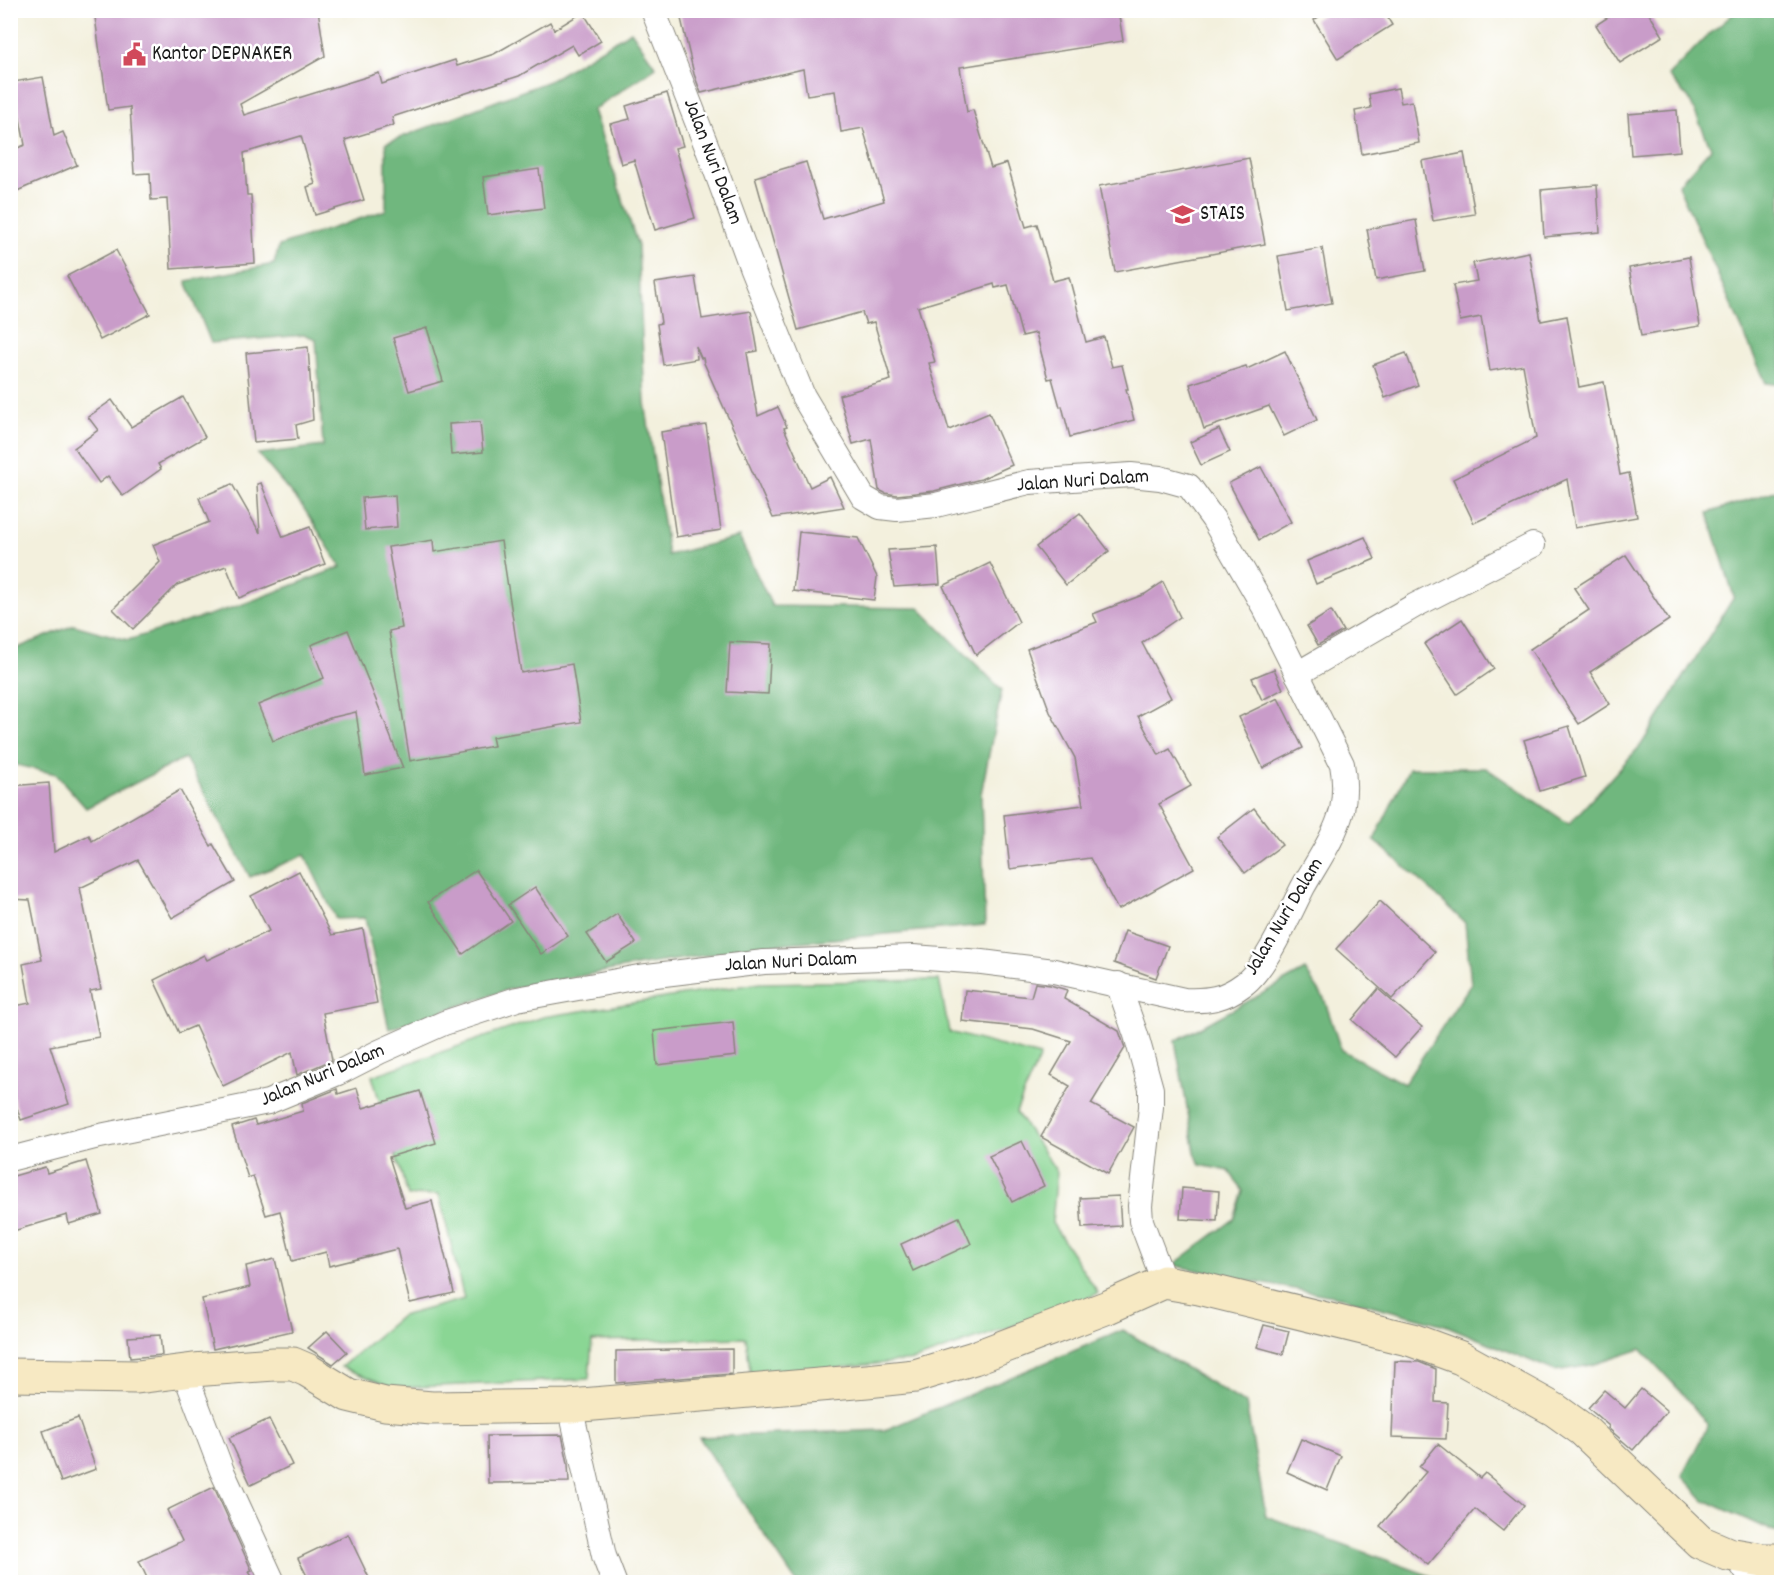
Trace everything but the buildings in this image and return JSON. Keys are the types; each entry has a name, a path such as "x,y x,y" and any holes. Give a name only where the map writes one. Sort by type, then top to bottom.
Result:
{"main road":[{"path":"10,1375 137,1377 184,1371 293,1364 348,1395 385,1404 432,1408 570,1406 915,1376 974,1358 1108,1307 1164,1282 1199,1288 1412,1340 1461,1358 1555,1410 1583,1430 1700,1542 1728,1554 1744,1569 1763,1560 1782,1560"}],"street":[{"name":"Jalan Nuri Dalam","path":"10,1159 95,1137 268,1102 338,1073 444,1023 517,999 639,977 764,962 913,957 982,962 1054,971 1184,1000 1210,1001 1246,983 1262,963 1335,829 1342,811 1345,776 1342,764 1264,607 1213,519 1189,486 1160,478 1131,475 1029,482 936,505 897,509 880,507 863,496 803,396 653,10"},
{"path":"1297,674 1414,606 1533,545"},
{"path":"1118,984 1136,1035 1151,1089 1140,1206 1142,1221 1164,1282"},
{"path":"184,1371 222,1471 273,1582"},
{"path":"570,1406 604,1556 614,1582"}],"green space":[{"path":"1738,10 1781,11 1781,385 1766,383 1678,185 1711,148 1689,99 1668,76 1705,38"},
{"path":"631,31 656,67 593,110 638,246 645,402 668,555 739,537 772,606 919,608 1002,690 981,794 985,925 788,943 635,966 510,989 389,1029 365,918 336,919 305,855 250,877 185,758 86,808 56,774 12,764 10,651 74,625 128,640 238,606 341,567 303,507 258,454 323,446 316,339 305,335 211,343 186,281 274,264 279,246 386,210 386,143 549,81"},
{"path":"1782,489 1781,1533 1774,1532 1704,1500 1682,1476 1708,1425 1641,1349 1592,1365 1555,1371 1445,1325 1344,1298 1173,1265 1234,1219 1243,1191 1229,1171 1200,1165 1195,1152 1175,1041 1305,970 1324,998 1341,1050 1404,1084 1471,984 1465,923 1374,840 1409,768 1486,768 1569,824 1641,745 1734,597 1708,513"},
{"path":"939,980 949,1032 1040,1056 1016,1112 1057,1172 1052,1223 1098,1293 1076,1304 915,1360 751,1377 746,1338 592,1341 589,1379 395,1388 341,1367 401,1316 464,1299 439,1194 408,1196 372,1076 543,1017 760,983"},
{"path":"1123,1330 1246,1404 1266,1516 1447,1582 796,1582 699,1437 885,1430"}],"place":[{"name":"Kantor DEPNAKER","path":"134,55"},
{"name":"STAIS","path":"1182,215"}]}
